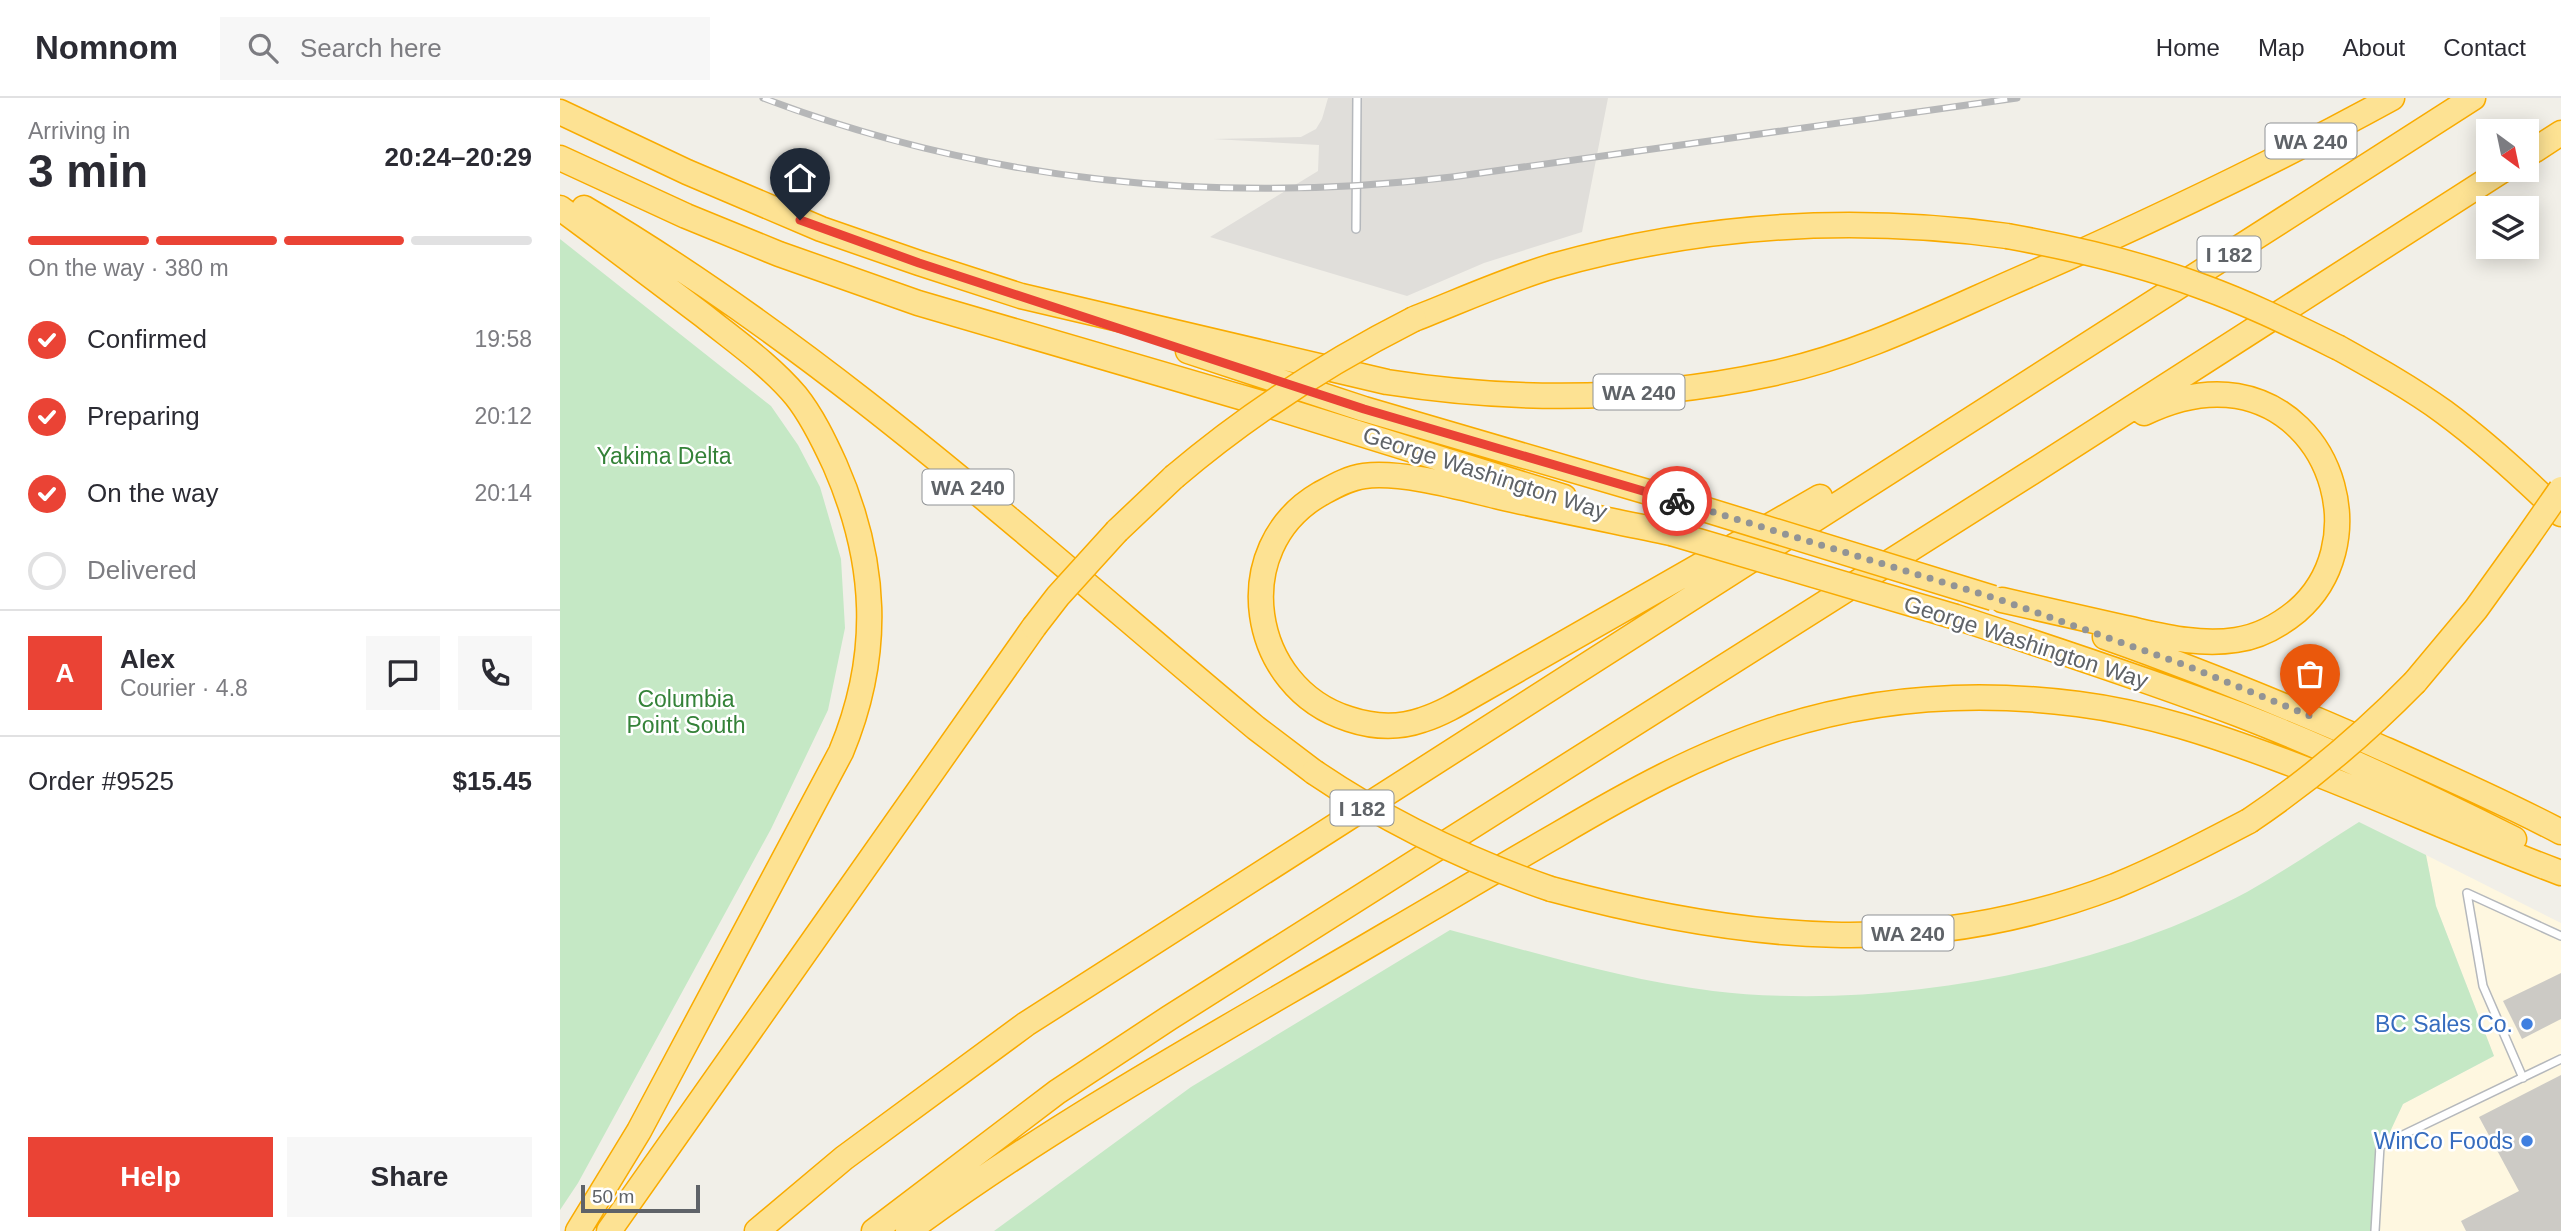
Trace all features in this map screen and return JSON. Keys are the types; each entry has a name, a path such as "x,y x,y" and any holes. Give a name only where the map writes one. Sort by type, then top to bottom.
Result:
{"highway":[{"name":"WA 240","path":"560,112 675,167 821,229 1021,296 1350,374 1444,391 1511,396 1583,397 1701,386 1770,374 1815,363 1908,329 2204,195 2335,130 2392,98"},
{"name":"I 182","path":"757,1231 844,1158 1026,1024 2473,98"},
{"path":"2539,147 2561,133"},
{"name":"George Washington Way","path":"560,158 686,216 779,254 918,303 1271,406 1572,499 1671,533 1956,617 2144,680 2241,715 2360,765 2561,863"},
{"path":"874,1231 1057,1092 1169,1018 2032,472 2484,182"},
{"name":"WA 240","path":"560,194 683,269 786,342 907,436 1256,728 1314,772 1389,819 1440,846 1550,889 1663,916 1743,930 1852,936 1966,926 2066,903 2155,869 2249,821 2341,753 2415,682 2476,609 2561,489"},
{"path":"560,208 755,356 796,396 819,432 857,521 870,611 861,696 841,752 639,1131 578,1231"},
{"path":"609,1231 1034,627 1117,531 1174,477 1220,439 1304,379 1357,348 1414,320 1489,289 1552,267 1630,247 1706,234 1795,225 1851,224 1910,225 2007,236 2125,261 2190,282 2268,313 2339,348 2396,380 2444,412 2508,464 2561,514"},
{"name":"George Washington Way","path":"1021,296 1364,409 1658,495 1997,599 2185,665 2310,716 2561,832"},
{"path":"1997,599 2189,642 2236,640 2262,633 2289,618 2311,599 2331,565 2336,546 2338,507 2327,469 2299,430 2281,415 2239,396 2208,395 2148,411 2032,472"},
{"path":"1671,533 1416,480 1394,476 1363,476 1336,485 1309,500 1292,516 1267,559 1262,582 1263,627 1285,674 1316,705 1361,723 1384,726 1420,721 1475,694 1878,464 1984,410"},
{"path":"908,1231 976,1182 1163,1066 1644,784 1737,743 1780,728 1871,706 1928,699 2019,698 2129,712 2189,727 2334,779 2561,873"}],"lane":[{"path":"1356,229 1357,98"},
{"path":"2523,1078 2483,986 2467,893 2561,936"},
{"path":"2375,1231 2380,1146 2561,1059"}],"shaded area":[{"path":"1328,98 1608,98 1582,232 1484,263 1407,296 1210,237 1318,171 1319,145 1213,139 1301,137 1316,129"},
{"path":"2426,855 2561,923 2561,1231 2376,1231 2381,1151 2403,1104 2494,1056 2436,906"}],"green space":[{"name":"Columbia Point South","path":"560,239 771,406 798,445 820,487 841,559 845,628 828,710 771,829 578,1183 560,1210"},
{"path":"2359,822 2426,855 2436,906 2494,1056 2403,1104 2381,1151 2375,1231 994,1231 1191,1087 1450,930 1613,973 1713,991 1778,996 1916,990 1987,979 2056,964 2124,944 2188,920 2261,884"}],"building":[{"path":"2561,973 2561,1019 2522,1039 2503,1001"},
{"name":"WinCo Foods","path":"2561,1075 2561,1231 2466,1231 2461,1221 2519,1191 2479,1117"}],"railway":[{"path":"763,98 846,127 931,150 1016,167 1103,180 1277,188 1364,185 1452,177 2017,98"}],"way so far":[{"path":"1677,501 2001,600 2185,665 2310,716"}],"place":[{"name":"BC Sales Co.","path":"2527,1024"},
{"name":"WinCo Foods","path":"2527,1141"}],"route":[{"path":"800,220 919,263 1364,409 1677,501"}],"park label":[{"name":"Yakima Delta","path":"664,456"}]}
